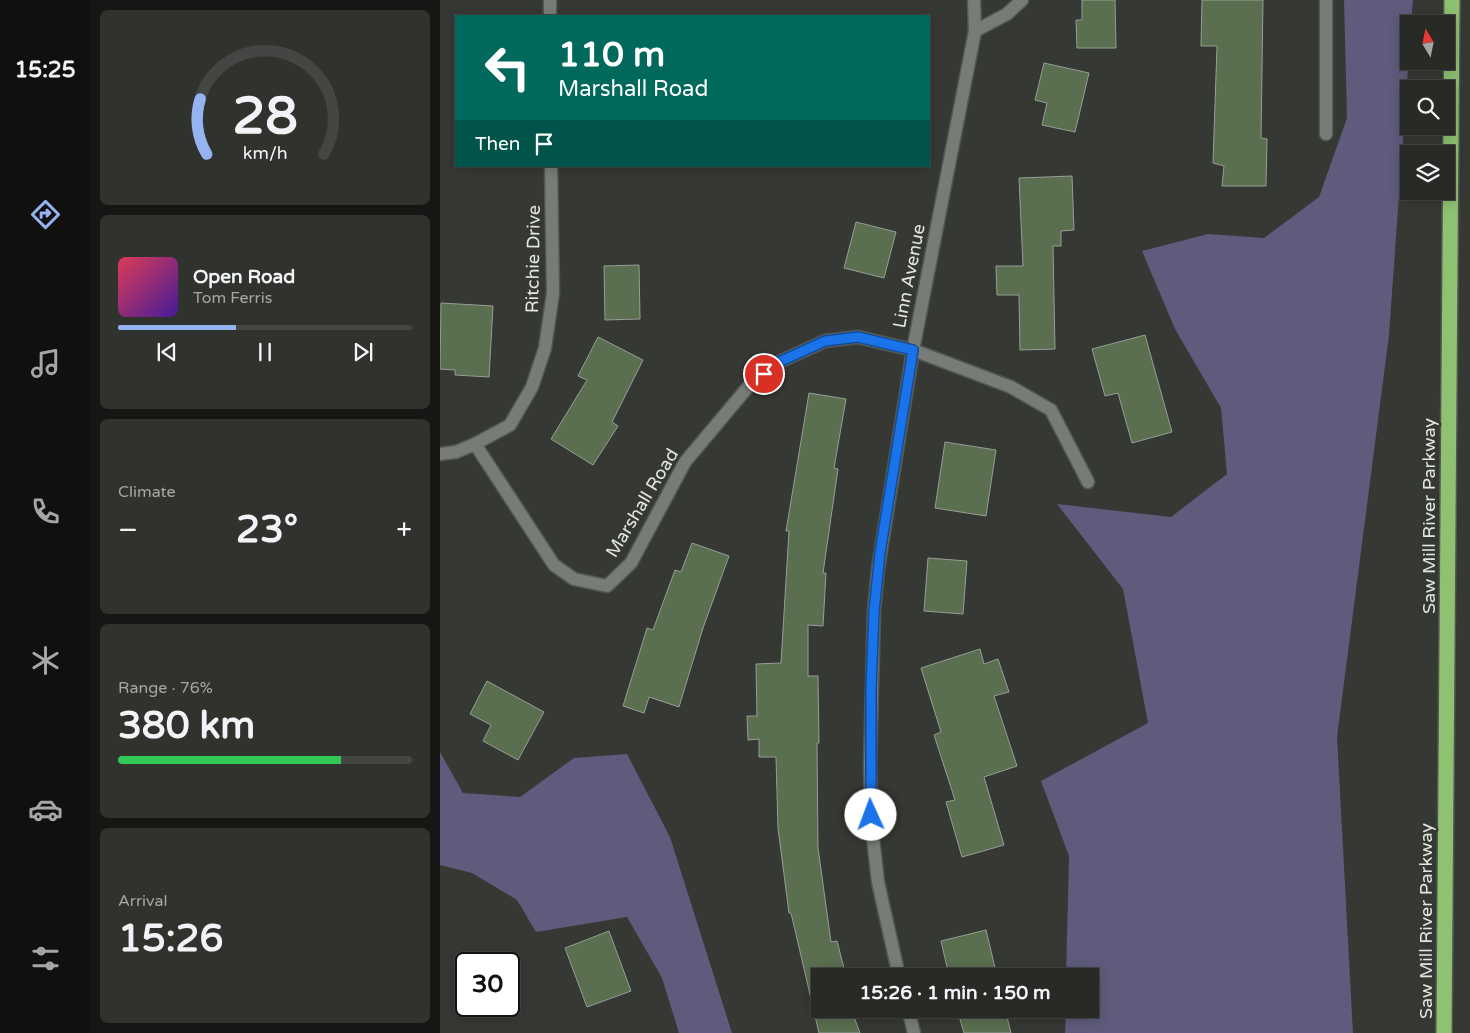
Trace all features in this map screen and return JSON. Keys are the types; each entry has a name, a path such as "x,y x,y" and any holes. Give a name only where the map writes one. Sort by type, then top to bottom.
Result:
{"highway":[{"name":"Saw Mill River Parkway","path":"1444,1033 1452,0"}],"street":[{"path":"550,0 550,15"},
{"name":"Linn Avenue","path":"897,968 874,855 870,801 872,651 878,569 913,350 975,31 974,0"},
{"path":"975,31 1007,14 1022,0"},
{"path":"1326,0 1326,134"},
{"name":"Ritchie Drive","path":"475,444 510,425 532,387 545,348 553,293 552,167"},
{"name":"Marshall Road","path":"475,444 554,565 574,579 607,586 631,563 684,462 748,387 779,362 825,341 858,337 913,350 1011,387 1052,410 1088,482"},
{"path":"440,454 456,452 475,444"},
{"path":"910,1018 914,1033"}],"shaded area":[{"path":"1344,0 1413,0 1412,15 1400,15 1400,70 1408,70 1407,80 1400,80 1400,135 1403,135 1403,145 1400,145 1400,181 1389,335 1337,737 1353,1033 1065,1033 1066,1018 1099,1018 1099,968 1066,968 1069,856 1041,781 1148,723 1123,589 1057,504 1171,517 1227,474 1221,408 1175,329 1142,251 1208,234 1264,238 1319,197 1347,118"},
{"path":"440,752 463,793 520,797 574,758 627,754 670,837 732,1033 679,1033 662,978 627,917 536,932 517,900 472,873 440,865"}],"building":[{"path":"1082,0 1115,0 1116,48 1077,48 1076,20 1082,20"},
{"path":"1202,0 1263,0 1261,138 1267,139 1266,186 1222,186 1224,166 1213,163 1217,46 1201,46"},
{"path":"1044,63 1089,73 1075,132 1042,125 1047,103 1035,100"},
{"path":"1072,176 1074,230 1061,231 1061,246 1053,246 1055,349 1020,350 1019,295 997,295 996,266 1023,266 1019,178"},
{"path":"856,222 896,232 884,278 844,268"},
{"path":"639,265 640,319 605,320 604,266"},
{"path":"441,303 493,306 489,377 455,375 455,370 440,369"},
{"path":"1145,335 1172,432 1132,443 1118,393 1105,396 1092,349"},
{"path":"598,337 643,360 612,422 618,426 593,465 551,439 587,380 578,376"},
{"path":"809,393 846,399 834,468 838,469 823,573 826,573 823,626 808,625 808,676 818,676 818,848 831,942 837,941 844,968 811,968 811,999 791,913 789,913 778,828 776,757 759,757 759,739 748,740 747,716 757,716 756,664 781,663 789,531 786,531"},
{"path":"945,442 996,450 986,516 935,508"},
{"path":"692,543 729,556 703,628 679,707 649,697 644,713 623,706 647,628 653,630 675,570 681,572"},
{"path":"928,558 967,561 963,614 924,611"},
{"path":"980,649 984,664 998,659 1009,692 994,696 1017,766 984,777 1004,845 962,857 946,802 955,800 934,735 941,732 921,668"},
{"path":"487,681 544,712 518,760 483,741 491,725 470,714"},
{"path":"986,930 995,968 947,968 941,941"},
{"path":"609,931 631,991 587,1007 565,948"},
{"path":"816,1018 854,1018 860,1033 819,1033"},
{"path":"960,1018 1007,1018 1011,1033 964,1033"}],"route":[{"path":"764,374 779,362 825,341 858,337 913,350 880,553 874,611 871,689 871,815"}]}
